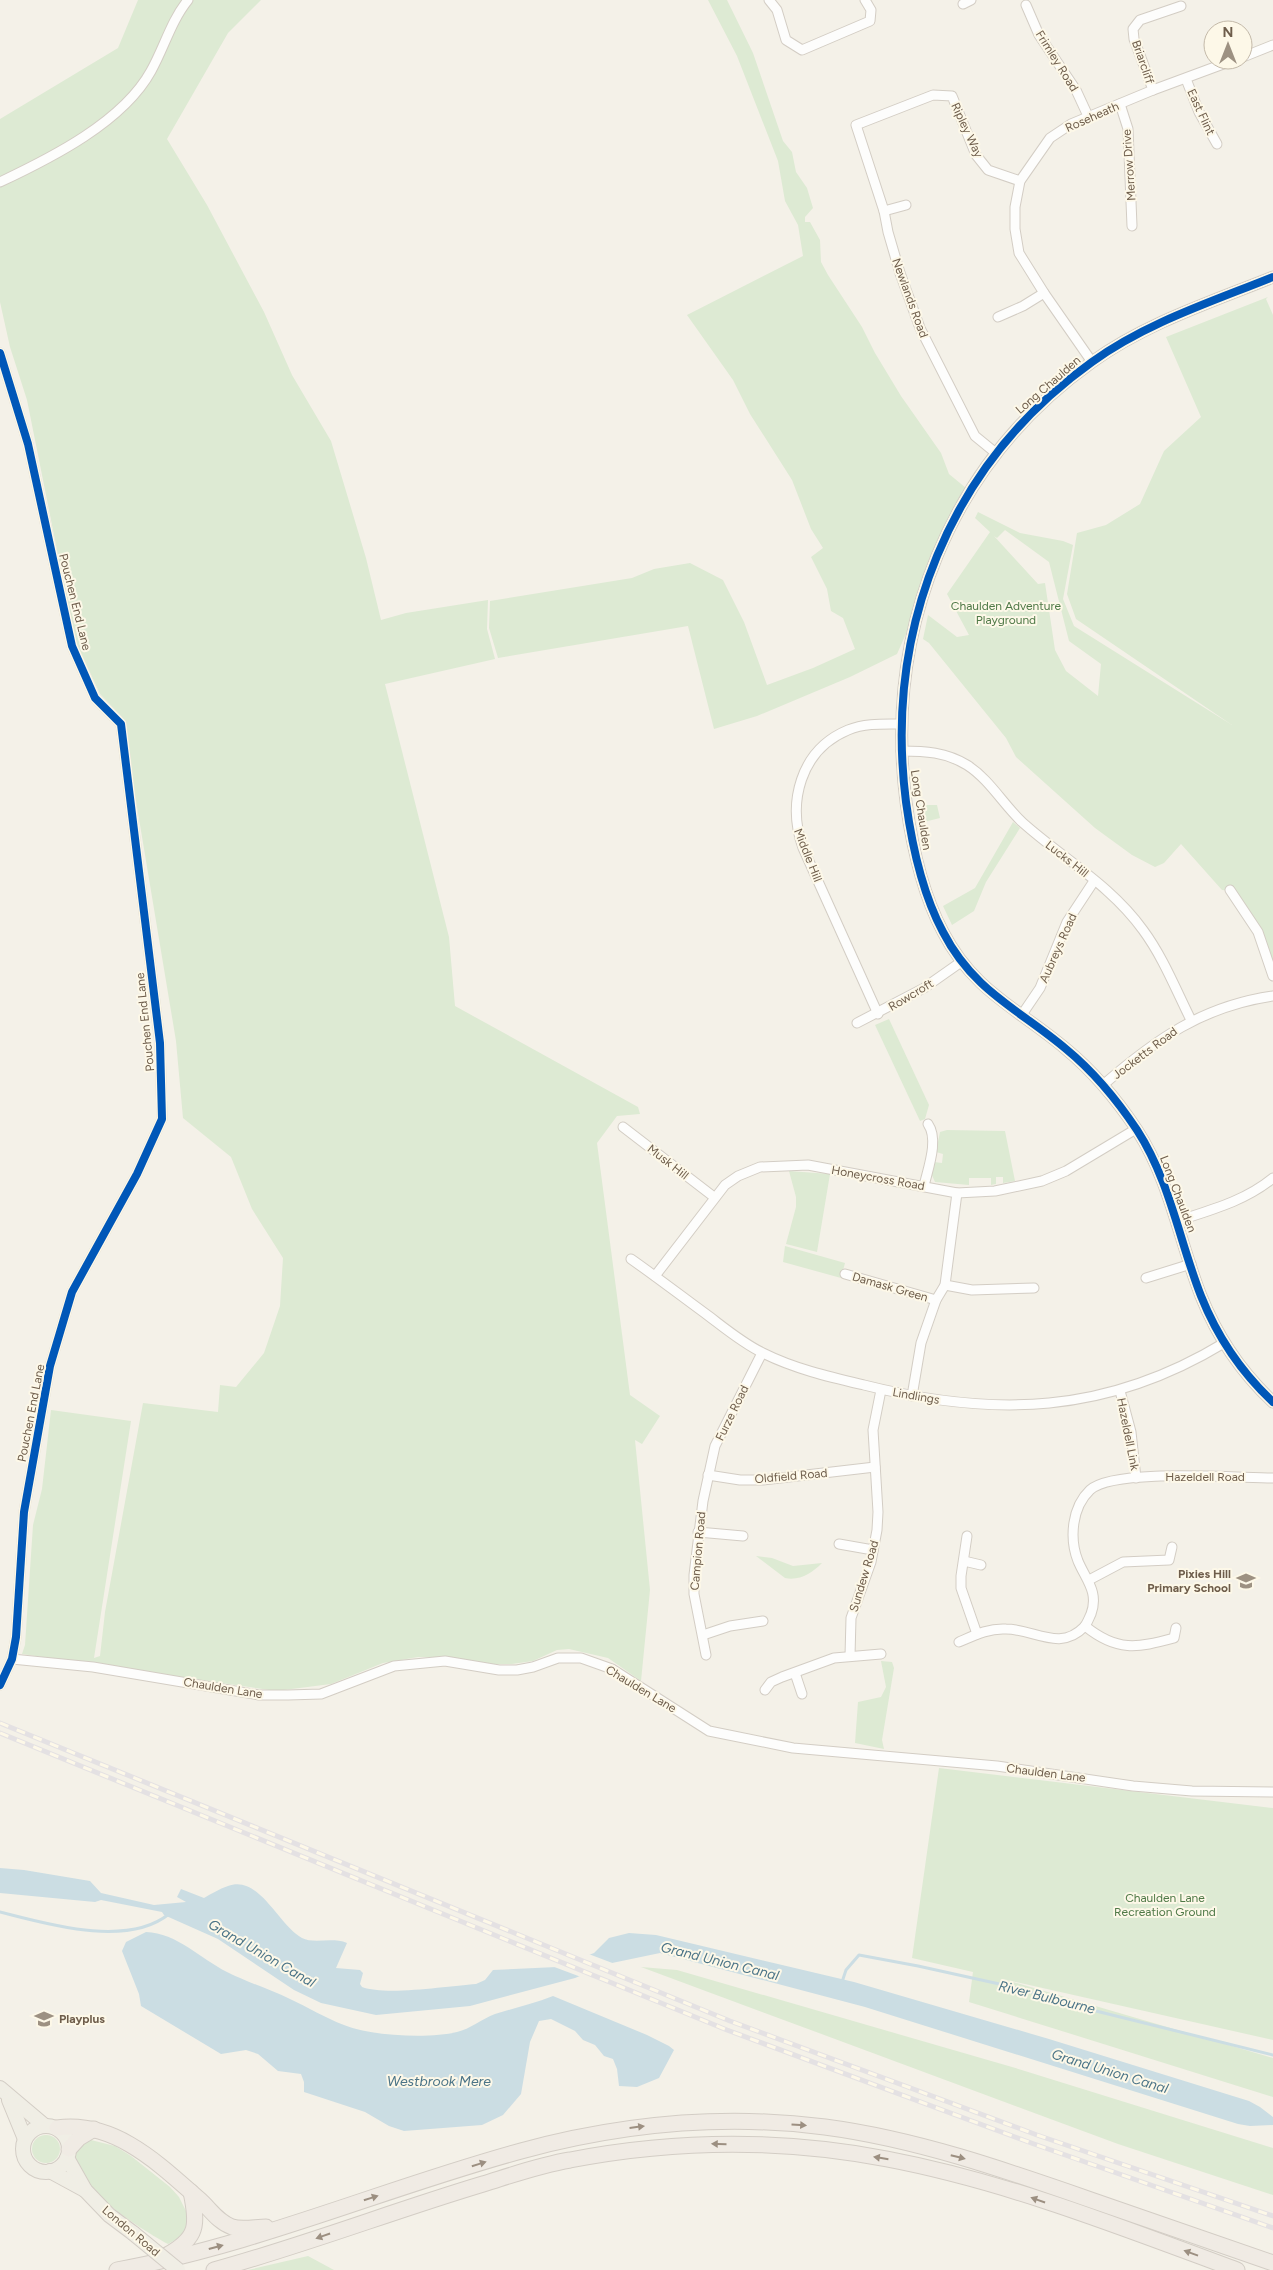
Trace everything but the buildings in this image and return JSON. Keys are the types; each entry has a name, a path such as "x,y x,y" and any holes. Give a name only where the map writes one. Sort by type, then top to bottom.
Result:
{"highway":[{"path":"117,2270 149,2264 287,2226 432,2178 522,2151 620,2130 684,2122 742,2121 824,2127 878,2136 972,2160 1273,2263"},
{"path":"51,2127 73,2126 94,2129 114,2135 128,2143 191,2192 220,2221 233,2227 287,2226"},
{"path":"68,2153 79,2138 94,2129"},
{"path":"214,2270 436,2198 568,2160 640,2148 701,2144 770,2146 838,2152 916,2166 1006,2189 1237,2270"},
{"path":"149,2264 182,2246 192,2235 196,2216 191,2192"}],"main road":[{"path":"3,2090 23,2109 66,2137 68,2153 57,2169 43,2172 30,2165 23,2153 25,2139 3,2090"},
{"path":"25,2139 33,2130 51,2127"},
{"name":"London Road","path":"68,2153 86,2190 110,2215 178,2270"},
{"name":"London Road","path":"50,2171 86,2190"}],"street":[{"path":"0,182 51,158 113,115 134,95 151,72 188,0"},
{"path":"769,0 777,10 786,40 802,50 870,21 871,10 865,0"},
{"name":"Frimley Road","path":"1026,5 1039,35 1076,90 1088,116"},
{"name":"Briarcliff","path":"1153,90 1134,39 1133,29 1140,20 1181,6"},
{"path":"1253,53 1273,45"},
{"name":"Roseheath","path":"1092,362 1019,253 1015,229 1015,207 1020,181 1050,138 1071,124 1153,90 1209,70"},
{"name":"East Flint","path":"1186,79 1199,112 1217,144"},
{"name":"Ripley Way","path":"856,125 933,95 952,96 976,155 988,170 1020,181"},
{"name":"Merrow Drive","path":"1120,104 1128,129 1132,226"},
{"name":"Newlands Road","path":"856,125 884,211 888,232 920,328 975,436 997,454"},
{"path":"884,211 906,205"},
{"name":"Long Chaulden","path":"1273,277 1161,322 1128,339 1092,362 1042,403 1012,434 960,507 941,543 927,577 910,648 901,751 911,837 923,882 943,932 961,962 983,987 1064,1047 1103,1085 1136,1129 1160,1171 1200,1294 1224,1343 1246,1374 1273,1402"},
{"path":"998,316 1023,306 1044,293"},
{"name":"Pouchen End Lane","path":"0,353 28,444 72,646 95,698 121,724 160,1043 162,1081 162,1119 138,1174 72,1292 50,1366 24,1512 16,1637 12,1659 0,1684"},
{"name":"Middle Hill","path":"878,1014 803,848 795,823 795,805 797,790 809,762 833,738 862,726 902,724"},
{"name":"Lucks Hill","path":"901,751 934,752 946,755 968,766 1023,823 1112,894 1144,930 1157,951 1191,1020"},
{"name":"Aubreys Road","path":"1021,1016 1040,988 1067,922 1094,881"},
{"path":"1230,890 1258,932 1273,976"},
{"name":"Rowcroft","path":"857,1023 878,1014 924,988 961,962"},
{"name":"Jocketts Road","path":"1103,1085 1164,1036 1191,1020 1216,1010 1273,996"},
{"path":"924,1186 932,1144 931,1129 928,1124"},
{"name":"Musk Hill","path":"623,1127 714,1197"},
{"name":"Honeycross Road","path":"655,1276 714,1197 738,1176 760,1167 808,1165 958,1193 1017,1188 1042,1181 1066,1171 1136,1129"},
{"path":"1177,1221 1222,1207 1245,1196 1273,1178"},
{"path":"912,1396 920,1343 936,1300 945,1286 958,1193"},
{"name":"Lindlings","path":"631,1259 762,1353 815,1373 912,1396 991,1405 1022,1406 1071,1401 1120,1391 1177,1369 1224,1343"},
{"path":"1146,1278 1191,1264"},
{"name":"Damask Green","path":"845,1274 936,1300"},
{"path":"945,1286 972,1290 1034,1288"},
{"name":"Furze Road","path":"708,1475 715,1446 762,1353"},
{"name":"Sundew Road","path":"850,1656 851,1618 873,1550 878,1512 873,1430 881,1390"},
{"name":"Hazeldell Link","path":"1120,1391 1131,1432 1136,1478"},
{"name":"Oldfield Road","path":"708,1475 740,1480 763,1480 875,1467"},
{"name":"Campion Road","path":"706,1655 694,1594 694,1575 698,1532 708,1475"},
{"name":"Hazeldell Road","path":"1085,1626 1094,1600 1089,1580 1078,1561 1075,1546 1075,1515 1079,1505 1092,1489 1100,1484 1136,1478 1273,1478"},
{"path":"698,1532 743,1536"},
{"path":"967,1536 961,1588 977,1634"},
{"path":"839,1544 873,1550"},
{"path":"1089,1580 1123,1562 1169,1560 1172,1547"},
{"path":"964,1561 981,1565"},
{"path":"703,1635 730,1626 763,1621"},
{"path":"959,1642 991,1629 1006,1628 1022,1630 1050,1640 1059,1640 1075,1634 1085,1626 1111,1643 1120,1646 1143,1646 1174,1638 1176,1628"},
{"path":"765,1690 771,1682 834,1658 881,1654"},
{"name":"Chaulden Lane","path":"12,1659 93,1666 259,1695 288,1695 321,1694 394,1666 445,1662 498,1670 517,1670 533,1668 558,1658 581,1658 612,1669 709,1731 793,1748 997,1766 1133,1786 1192,1791 1273,1792"},
{"path":"795,1673 802,1694"}],"green space":[{"path":"138,0 261,0 228,33 167,139 207,205 264,312 292,375 331,441 366,558 381,620 406,613 488,600 487,629 495,659 385,684 449,937 455,1006 638,1107 640,1114 617,1116 597,1143 630,1395 660,1416 642,1444 635,1440 650,1590 641,1681 608,1658 569,1649 557,1650 533,1661 512,1664 483,1664 448,1657 418,1657 383,1663 331,1684 276,1691 22,1654 25,1645 33,1525 42,1489 51,1410 131,1421 94,1658 100,1656 105,1612 143,1403 218,1412 220,1385 236,1387 264,1353 280,1306 283,1258 252,1209 231,1157 183,1118 176,1041 122,717 100,694 75,640 27,400 10,347 0,302 0,119 118,48"},
{"path":"708,0 727,0 753,53 783,141 792,152 796,172 807,188 813,208 805,217 805,222 810,222 820,240 821,262 862,327 901,396 941,453 949,474 966,488 959,503 957,502 929,560 913,618 897,654 850,677 757,716 714,729 688,626 498,658 489,628 490,601 632,578 654,569 690,563 723,580 744,622 767,685 813,668 855,649 843,618 831,611 827,589 811,557 823,548 811,529 792,480 750,414 733,380 687,315 803,256 798,225 785,201 778,161 737,56"},
{"name":"Chaulden Adventure Playground","path":"1268,297 1266,299 1273,315 1273,966 1257,926 1233,891 1222,890 1181,844 1164,863 1155,867 1132,855 1095,828 1016,757 1006,738 929,643 923,639 928,615 957,637 969,635 947,594 990,532 975,518 978,512 1020,533 1063,541 1073,545 1063,599 1074,626 1232,725 1076,619 1067,594 1077,533 1106,525 1140,504 1164,451 1201,417 1166,337","holes":["1005,530 1049,562 1069,641 1101,664 1098,696 1066,671 1055,650 1045,583 1038,584 994,536 997,538"]},
{"path":"917,805 937,805 940,818 920,823"},
{"path":"1013,822 1020,828 986,882 974,911 952,925 943,906 975,888"},
{"path":"889,1019 929,1105 925,1119 920,1121 875,1025"},
{"path":"947,1130 1005,1131 1015,1181 1003,1183 1003,1177 996,1177 996,1184 991,1185 991,1178 969,1178 969,1185 935,1182 931,1173 934,1162 942,1163 943,1154 936,1152 940,1132"},
{"path":"789,1171 830,1174 817,1252 786,1244 796,1207 796,1197"},
{"path":"785,1246 845,1263 841,1278 783,1262"},
{"path":"756,1556 772,1558 793,1566 822,1563 801,1577 790,1579 785,1578"},
{"path":"881,1661 892,1662 894,1668 882,1740 884,1749 855,1743 858,1702 881,1697 886,1687"},
{"name":"Chaulden Lane Recreation Ground","path":"939,1768 1273,1808 1273,2040 1003,1979 1273,2058 1273,2097 969,2002 973,1972 912,1958"},
{"path":"641,1967 677,1970 1012,2067 1273,2148 1273,2195 1118,2144"},
{"path":"46,2135 56,2139 60,2149 56,2159 46,2163 36,2159 32,2149 36,2139"},
{"path":"91,2140 115,2146 131,2156 170,2187 179,2197 189,2217 184,2235 168,2244 112,2208 86,2183 77,2170 74,2159 79,2145"},
{"path":"308,2256 334,2270 248,2270"}],"water":[{"name":"Grand Union Canal","path":"0,1868 90,1881 101,1893 154,1905 186,1902 177,1897 181,1889 204,1898 228,1886 239,1884 249,1887 268,1903 293,1932 302,1938 347,1943 336,1968 360,1970 363,1973 360,1984 362,1987 373,1990 401,1991 476,1984 485,1980 493,1970 557,1967 594,1953 609,1938 629,1933 656,1935 854,1982 1049,2039 1249,2101 1273,2117 1273,2125 1250,2126 1238,2124 865,2007 660,1953 612,1963 575,1978 470,2006 376,2015 321,2003 294,1990 218,1939 164,1915 162,1912 101,1900 95,1902 0,1893"},
{"name":"Westbrook Mere","path":"146,1932 168,1937 227,1972 355,2029 384,2034 416,2036 457,2032 495,2014 553,1996 647,2035 674,2050 659,2078 637,2087 619,2086 617,2069 613,2059 604,2056 595,2045 583,2040 575,2031 551,2019 539,2021 530,2042 521,2094 503,2115 482,2125 404,2131 389,2126 365,2112 304,2092 304,2082 301,2074 278,2071 258,2054 246,2050 221,2054 141,2006 139,1994 122,1951 126,1942"}],"pier":[{"path":"586,1953 615,1964 581,1977 549,1965 557,1964"}],"waterway":[{"path":"0,1912 63,1927 109,1931 131,1930 152,1924 169,1914"},
{"name":"River Bulbourne","path":"842,1982 846,1970 859,1955 1013,1987 1096,2011 1273,2055"}],"railway":[{"path":"0,1723 730,2021 1037,2135 1273,2216"},
{"path":"0,1733 727,2030 1034,2144 1273,2228"}],"cycle path":[{"path":"1273,277 1180,314 1113,348 1092,362 1042,403 1000,450 965,501 937,556 917,614 906,675 902,738 906,802 911,835 929,901 943,932 955,953 983,985 1086,1067 1105,1087 1137,1130 1148,1149 1166,1190 1193,1275 1207,1311 1231,1353 1251,1379 1273,1402"},
{"path":"0,353 28,444 72,646 95,698 121,724 160,1043 162,1119 137,1174 72,1292 50,1366 24,1512 16,1637 12,1659 0,1685"}],"place":[{"name":"Pixies Hill Primary School","path":"1246,1581"},
{"name":"Playplus","path":"44,2019"}]}
